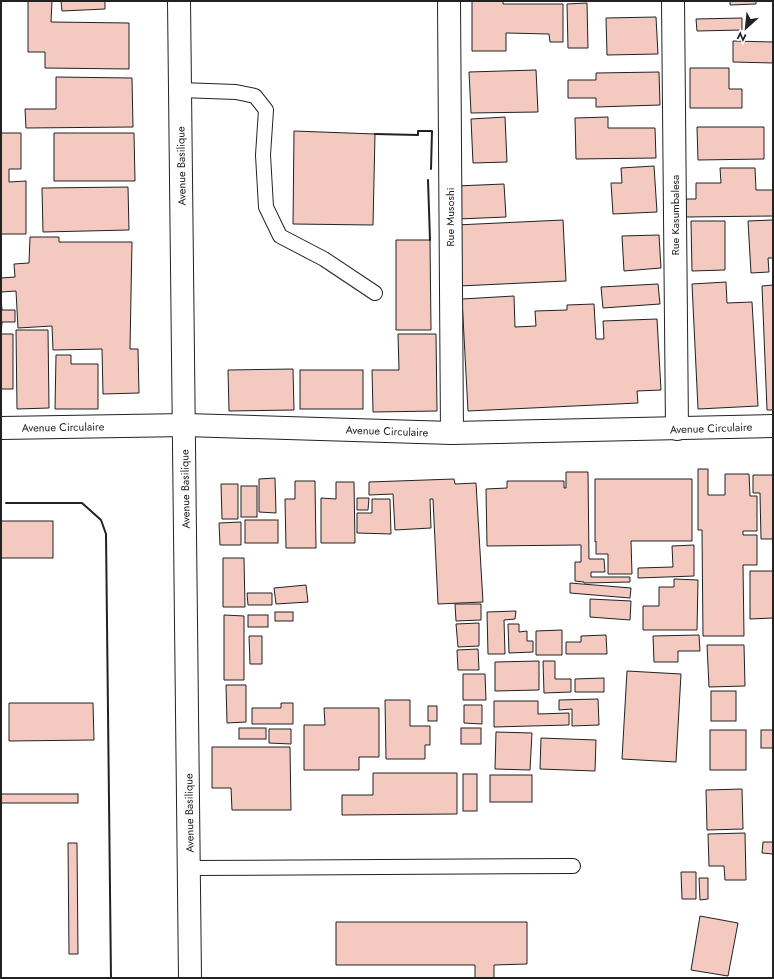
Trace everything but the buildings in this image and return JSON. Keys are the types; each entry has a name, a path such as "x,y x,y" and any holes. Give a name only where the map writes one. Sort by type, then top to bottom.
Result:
{"street":[{"name":"Avenue Basilique","path":"179,1 185,425 190,978"},
{"name":"Rue Musoshi","path":"448,1 452,433"},
{"name":"Rue Kasumbalesa","path":"673,1 676,429"},
{"name":"Avenue Circulaire","path":"1,428 185,425 452,433 773,426"}],"lane":[{"path":"180,90 236,92 255,96 266,110 263,155 266,207 280,236 324,259 375,293"},
{"path":"189,868 573,866"}],"wall":[{"path":"375,134 418,135 418,131 432,131 431,169"},
{"path":"428,180 430,240"},
{"path":"6,503 82,503 101,520 106,534 111,978"}]}
